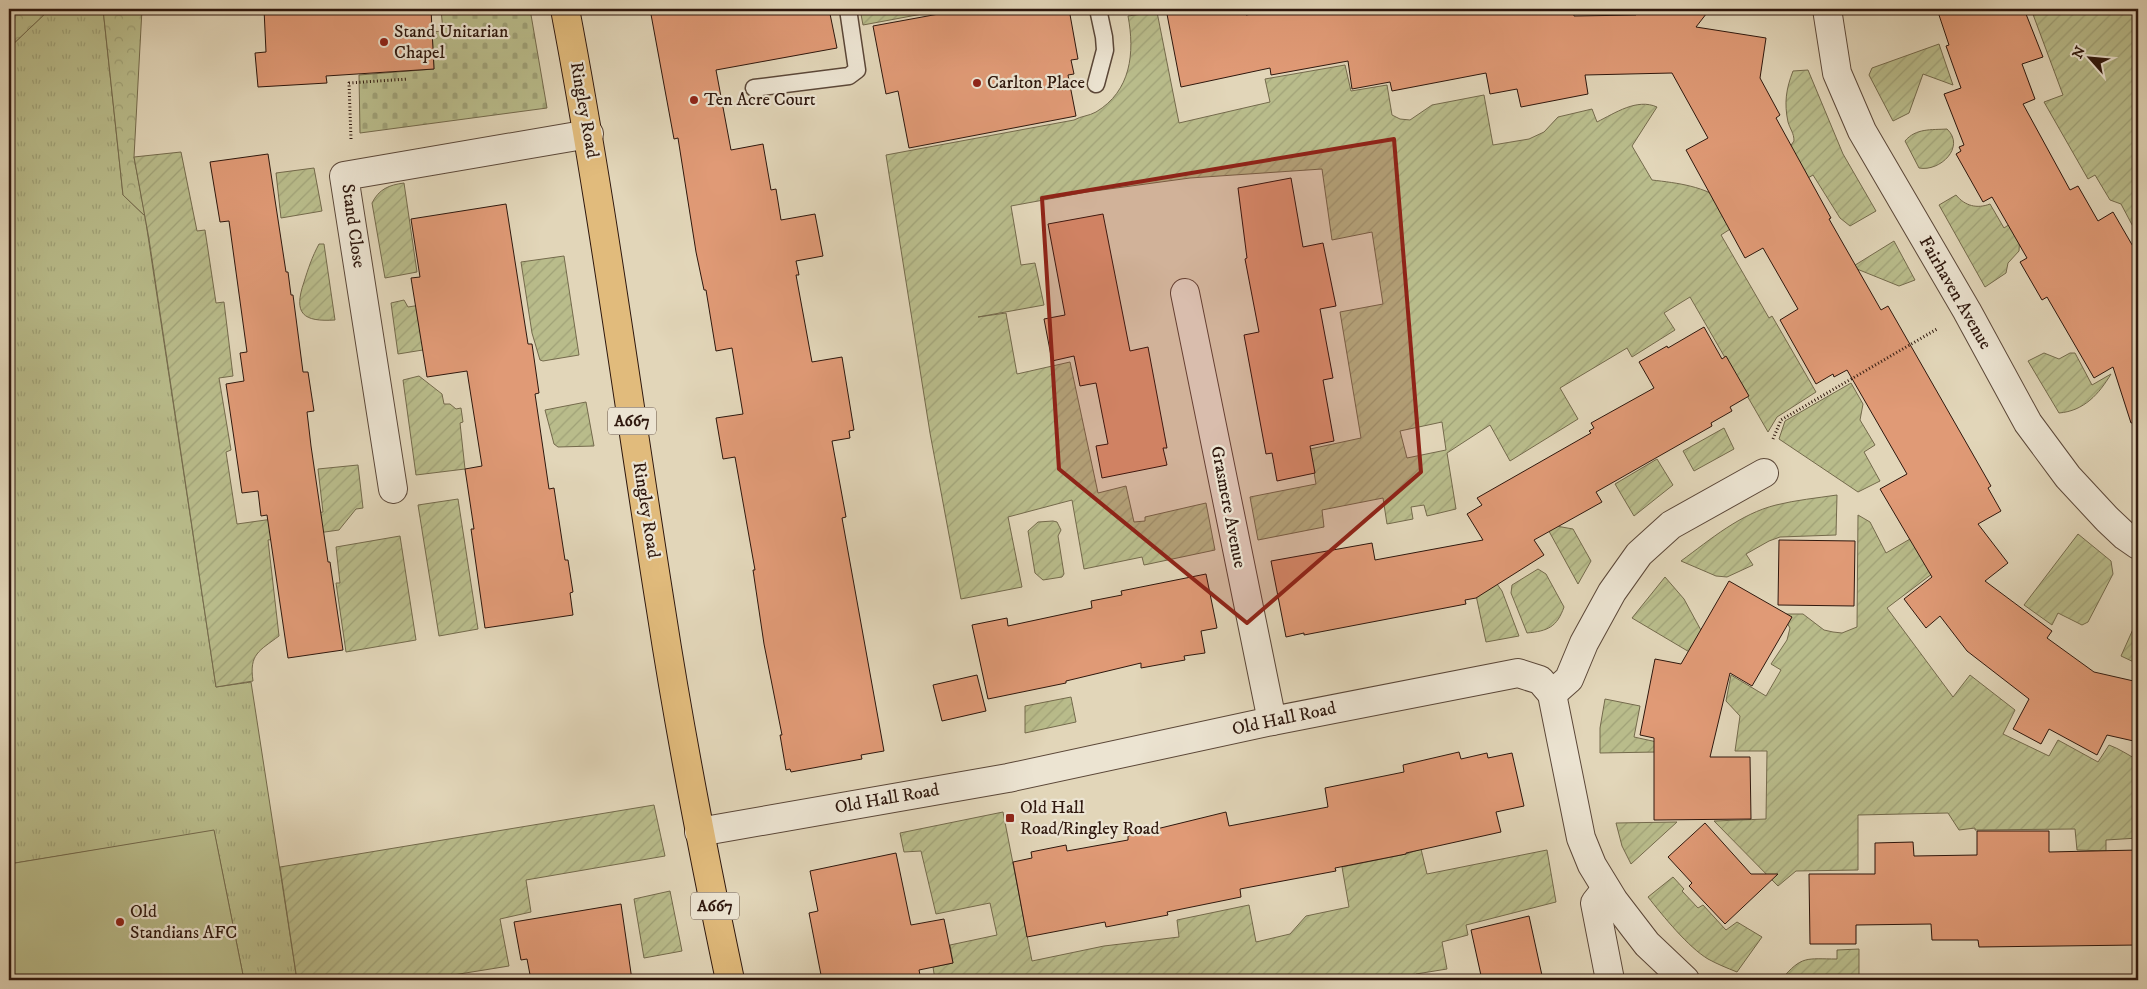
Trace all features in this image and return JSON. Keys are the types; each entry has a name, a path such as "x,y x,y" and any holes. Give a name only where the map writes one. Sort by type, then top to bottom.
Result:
{"main road":[{"name":"Ringley Road","path":"565,9 589,134 661,612 699,832 730,980"}],"street":[{"name":"Fairhaven Avenue","path":"1827,9 1837,73 1862,130 2034,431 2068,477 2107,520 2138,545"},
{"name":"Stand Close","path":"393,489 344,176 589,134"},
{"name":"Grasmere Avenue","path":"1185,293 1272,721"},
{"path":"1685,980 1647,944 1606,890 1592,865 1581,838 1552,694 1568,680 1584,644 1612,592 1639,554 1671,525 1764,473"},
{"name":"Old Hall Road","path":"699,832 1008,778 1272,721 1518,673 1540,680 1552,694"},
{"path":"1606,890 1594,903 1610,980"}],"lane":[{"path":"754,88 849,76 857,70 848,9"},
{"path":"1096,84 1105,50 1098,9"}],"path":[{"path":"350,129 349,83 408,79"},
{"path":"1764,473 1772,442 1781,420 1967,311"}],"highlighted area":[{"path":"1394,139 1421,472 1247,623 1059,469 1042,198"}],"green space":[{"path":"9,9 50,9 9,48"},
{"path":"50,9 103,9 123,195 145,216 216,687 251,682 297,980 244,980 214,831 9,864 9,48"},
{"path":"103,9 142,9 134,157 145,216 123,195"},
{"path":"441,9 530,9 547,108 360,133 359,75 434,69 432,32 443,31"},
{"path":"860,9 949,9 863,25"},
{"path":"1583,9 1633,9 1630,13 1583,11"},
{"path":"2031,9 2138,9 2138,236 2121,204 2110,200 2095,175 2088,179 2044,102 2063,95"},
{"path":"1157,12 1179,123 1270,102 1265,79 1345,65 1351,91 1387,85 1392,115 1400,119 1410,120 1432,105 1484,95 1493,145 1529,139 1544,132 1558,117 1592,109 1597,122 1634,105 1642,104 1657,107 1632,146 1652,180 1681,184 1710,193 1726,203 1741,222 1721,235 1769,318 1772,316 1816,392 1777,417 1768,432 1690,297 1664,313 1675,330 1632,357 1627,348 1560,388 1578,419 1510,461 1490,425 1447,453 1456,509 1427,516 1424,505 1411,507 1413,519 1387,524 1383,498 1322,510 1324,527 1258,540 1250,497 1316,484 1310,449 1361,438 1340,312 1383,304 1372,232 1332,240 1322,169 1190,178 1087,192 1011,206 1021,265 1035,263 1044,305 978,317 1006,313 1017,374 1070,362 1098,493 1126,486 1134,522 1145,521 1145,517 1206,503 1215,550 1144,565 1142,557 1084,569 1072,500 1008,517 1022,587 961,599 930,433 886,155 1074,120 1096,112 1117,93 1128,70 1131,44 1128,16","holes":["1442,422 1446,450 1407,458 1400,431"]},
{"path":"1939,44 1953,85 1923,74 1909,113 1893,121 1869,75 1872,68"},
{"path":"1808,70 1843,154 1876,211 1850,226 1840,218 1813,175 1803,181 1787,151 1794,141 1786,109 1786,96 1789,84 1793,71"},
{"path":"1947,129 1954,143 1948,157 1935,166 1919,168 1905,141 1919,132"},
{"path":"181,152 197,231 205,230 216,303 224,302 233,376 219,378 231,450 226,452 237,524 323,512 318,469 358,465 363,508 356,509 339,530 268,540 279,636 261,650 254,659 253,681 216,687 149,239 134,157"},
{"path":"314,168 322,211 281,218 276,173"},
{"path":"404,183 417,272 385,278 372,203 385,188"},
{"path":"1956,195 1963,202 1971,206 1990,204 2004,228 2013,222 2020,232 2019,251 2008,263 2006,273 1985,287 1939,205"},
{"path":"1894,241 1915,280 1899,286 1852,267"},
{"path":"319,244 324,244 335,320 308,317 303,314 301,309 301,293 310,263"},
{"path":"564,256 579,355 543,361 540,360 532,333 521,262"},
{"path":"404,300 408,307 452,300 460,344 398,354 391,303"},
{"path":"2044,353 2059,359 2070,353 2075,353 2092,385 2111,374 2096,395 2090,400 2076,409 2059,413 2028,361"},
{"path":"419,376 442,394 444,404 450,404 456,409 461,408 463,422 460,423 465,469 416,475 403,380"},
{"path":"1851,383 1863,404 1860,420 1875,445 1864,452 1880,481 1858,492 1779,439 1785,421"},
{"path":"586,402 594,446 558,447 554,444 545,410"},
{"path":"1724,428 1734,449 1694,471 1683,451"},
{"path":"1657,459 1673,485 1634,516 1615,484"},
{"path":"1837,495 1836,535 1780,537 1769,541 1746,554 1753,565 1727,577 1716,576 1681,561 1726,528 1750,514 1776,505"},
{"path":"458,499 478,629 439,636 418,505"},
{"path":"1858,515 1870,522 1886,553 1929,528 1949,561 1887,608 1953,697 1970,675 2015,710 2003,734 2049,756 2058,740 2098,762 2109,745 2138,760 2138,838 2106,840 2106,851 2077,850 2075,829 1975,830 1975,828 1959,830 1948,813 1858,815 1858,870 1796,871 1778,886 1714,821 1766,819 1767,751 1735,751 1740,716 1726,701 1731,675 1766,696 1781,670 1771,664 1787,640 1790,628 1782,614 1803,614 1824,630 1833,632 1842,633 1857,627"},
{"path":"1038,522 1057,522 1061,530 1058,536 1064,574 1062,577 1043,580 1035,573 1028,531"},
{"path":"1545,524 1573,529 1591,561 1578,584"},
{"path":"2078,534 2111,561 2113,574 2088,622 2082,625 2058,613 2052,625 2024,605"},
{"path":"400,536 416,640 346,652 336,583 340,583 336,547"},
{"path":"1538,569 1546,574 1564,607 1558,619 1551,627 1527,633 1511,593 1512,585"},
{"path":"1471,572 1497,584 1502,591 1519,636 1486,642"},
{"path":"1665,577 1684,599 1703,634 1691,653 1632,618"},
{"path":"2138,618 2138,664 2121,656"},
{"path":"1071,697 1076,722 1025,733 1025,706"},
{"path":"1605,699 1640,706 1634,737 1657,742 1657,752 1600,753 1600,728"},
{"path":"654,805 665,856 526,880 531,912 500,919 509,966 453,975 453,980 297,980 280,867"},
{"path":"1003,812 1032,961 1104,946 1179,937 1177,920 1249,905 1256,942 1290,934 1306,916 1349,907 1342,867 1406,854 1421,849 1427,874 1547,850 1556,902 1466,925 1468,935 1442,942 1447,969 1416,974 1417,980 935,980 933,967 953,963 950,945 997,935 990,903 936,914 921,851 904,852 900,833"},
{"path":"1677,822 1631,864 1622,846 1616,823"},
{"name":"Old Standians AFC","path":"214,830 244,980 9,980 9,864"},
{"path":"1673,877 1684,889 1682,891 1698,908 1703,905 1726,930 1737,922 1762,937 1737,972 1700,954 1676,931 1648,897"},
{"path":"670,891 682,951 644,958 634,899"},
{"path":"1859,949 1859,980 1781,980 1794,966 1805,960 1837,959 1837,950"}],"building":[{"path":"264,9 431,9 434,69 326,76 327,83 258,87 255,53 266,52"},
{"path":"650,9 829,9 837,48 716,70 731,150 763,144 771,190 776,189 781,220 815,214 823,256 796,261 799,275 796,275 812,362 842,357 854,430 849,431 850,438 832,441 846,517 842,518 884,751 861,755 862,759 791,772 790,769 786,770 780,735 782,735 764,644 753,570 755,570 735,457 723,459 716,418 743,414 732,348 716,351 706,290 704,290 696,252 678,138 674,139"},
{"name":"Carlton Place","path":"966,9 1069,9 1078,59 1071,60 1074,74 1068,75 1076,116 909,148 898,91 886,94 873,26"},
{"path":"1166,9 1245,9 1246,15 1279,9 1573,9 1574,16 1636,15 1640,9 1710,9 1696,27 1766,38 1760,78 1780,115 1776,118 1831,218 1829,219 1881,310 1888,306 1991,486 1988,488 2001,511 1978,524 2008,563 1985,581 2052,631 2047,638 2094,672 2138,682 2138,742 2107,735 2097,755 2049,729 2041,744 2013,729 2029,699 1967,651 1940,616 1926,628 1904,599 1932,577 1880,489 1907,474 1847,370 1834,377 1833,374 1816,384 1780,320 1798,309 1763,248 1745,258 1686,150 1708,138 1672,73 1585,75 1588,94 1521,107 1517,89 1490,94 1486,73 1392,91 1390,82 1352,89 1348,61 1271,75 1270,68 1181,87"},
{"path":"1937,9 2024,9 2043,57 2022,64 2035,99 2023,104 2070,190 2078,186 2098,221 2113,212 2138,255 2138,422 2131,423 2113,367 2094,378 2047,297 2042,300 2020,262 2027,258 1992,197 1983,202 1956,154 1961,151 1959,147 1964,145 1944,94 1961,88 1946,46 1949,45"},
{"path":"268,154 286,272 288,272 291,295 293,295 303,372 308,372 314,411 307,412 311,446 343,650 288,658 267,515 261,516 258,491 242,493 226,384 244,381 240,353 247,352 229,221 220,222 210,162"},
{"path":"1291,178 1303,247 1323,243 1336,306 1320,309 1333,378 1323,380 1334,441 1310,446 1315,473 1277,481 1272,453 1266,454 1244,335 1259,332 1245,259 1247,258 1238,188"},
{"path":"506,204 528,344 532,344 539,393 535,394 549,489 554,488 565,560 568,560 573,592 570,593 573,615 485,628 471,529 474,529 465,469 482,466 467,371 427,377 411,278 420,277 411,219"},
{"path":"1103,214 1130,351 1148,347 1167,448 1163,448 1167,465 1102,478 1096,446 1108,444 1096,383 1080,386 1074,356 1052,361 1044,319 1065,315 1048,224"},
{"path":"1704,327 1722,359 1726,356 1749,396 1730,407 1732,411 1711,423 1712,426 1596,492 1602,502 1534,540 1544,555 1476,598 1465,600 1466,604 1286,637 1271,561 1372,543 1375,560 1483,540 1467,514 1482,505 1477,498 1591,433 1589,431 1594,428 1591,423 1654,388 1639,362"},
{"path":"1779,540 1855,541 1854,606 1778,605"},
{"path":"1206,574 1217,628 1201,631 1205,653 1184,656 1185,660 1141,668 1141,663 1066,681 1066,683 988,699 972,625 1007,618 1008,626 1092,608 1091,601 1122,595 1121,591"},
{"path":"1729,581 1792,617 1752,686 1730,673 1710,757 1750,757 1751,819 1654,820 1654,738 1640,735 1655,659 1681,664"},
{"path":"977,675 986,711 942,721 933,685"},
{"path":"1459,752 1461,759 1487,753 1488,758 1512,753 1524,806 1496,812 1501,832 1335,868 1336,871 1240,889 1241,897 1167,912 1168,915 1106,927 1105,922 1027,937 1013,862 1032,858 1031,852 1066,845 1067,851 1128,840 1128,836 1226,812 1229,826 1328,807 1325,788 1404,772 1403,765"},
{"path":"1705,823 1751,874 1778,874 1725,924 1689,886 1692,883 1668,857"},
{"path":"1977,831 2049,831 2049,852 2138,850 2138,945 1979,947 1978,940 1932,940 1931,924 1856,925 1856,944 1810,944 1809,874 1875,874 1875,843 1913,842 1914,856 1977,855"},
{"path":"896,853 911,925 944,919 953,963 919,970 921,980 822,980 809,913 818,911 810,871"},
{"path":"621,904 632,980 531,980 527,959 521,960 514,922"},
{"path":"1529,916 1543,980 1482,980 1471,930"}],"place":[{"name":"Stand Unitarian Chapel","path":"384,42"},
{"name":"Carlton Place","path":"977,83"},
{"name":"Ten Acre Court","path":"694,100"},
{"name":"Old Hall Road/Ringley Road","path":"1010,818"},
{"name":"Old Standians AFC","path":"120,922"}]}
